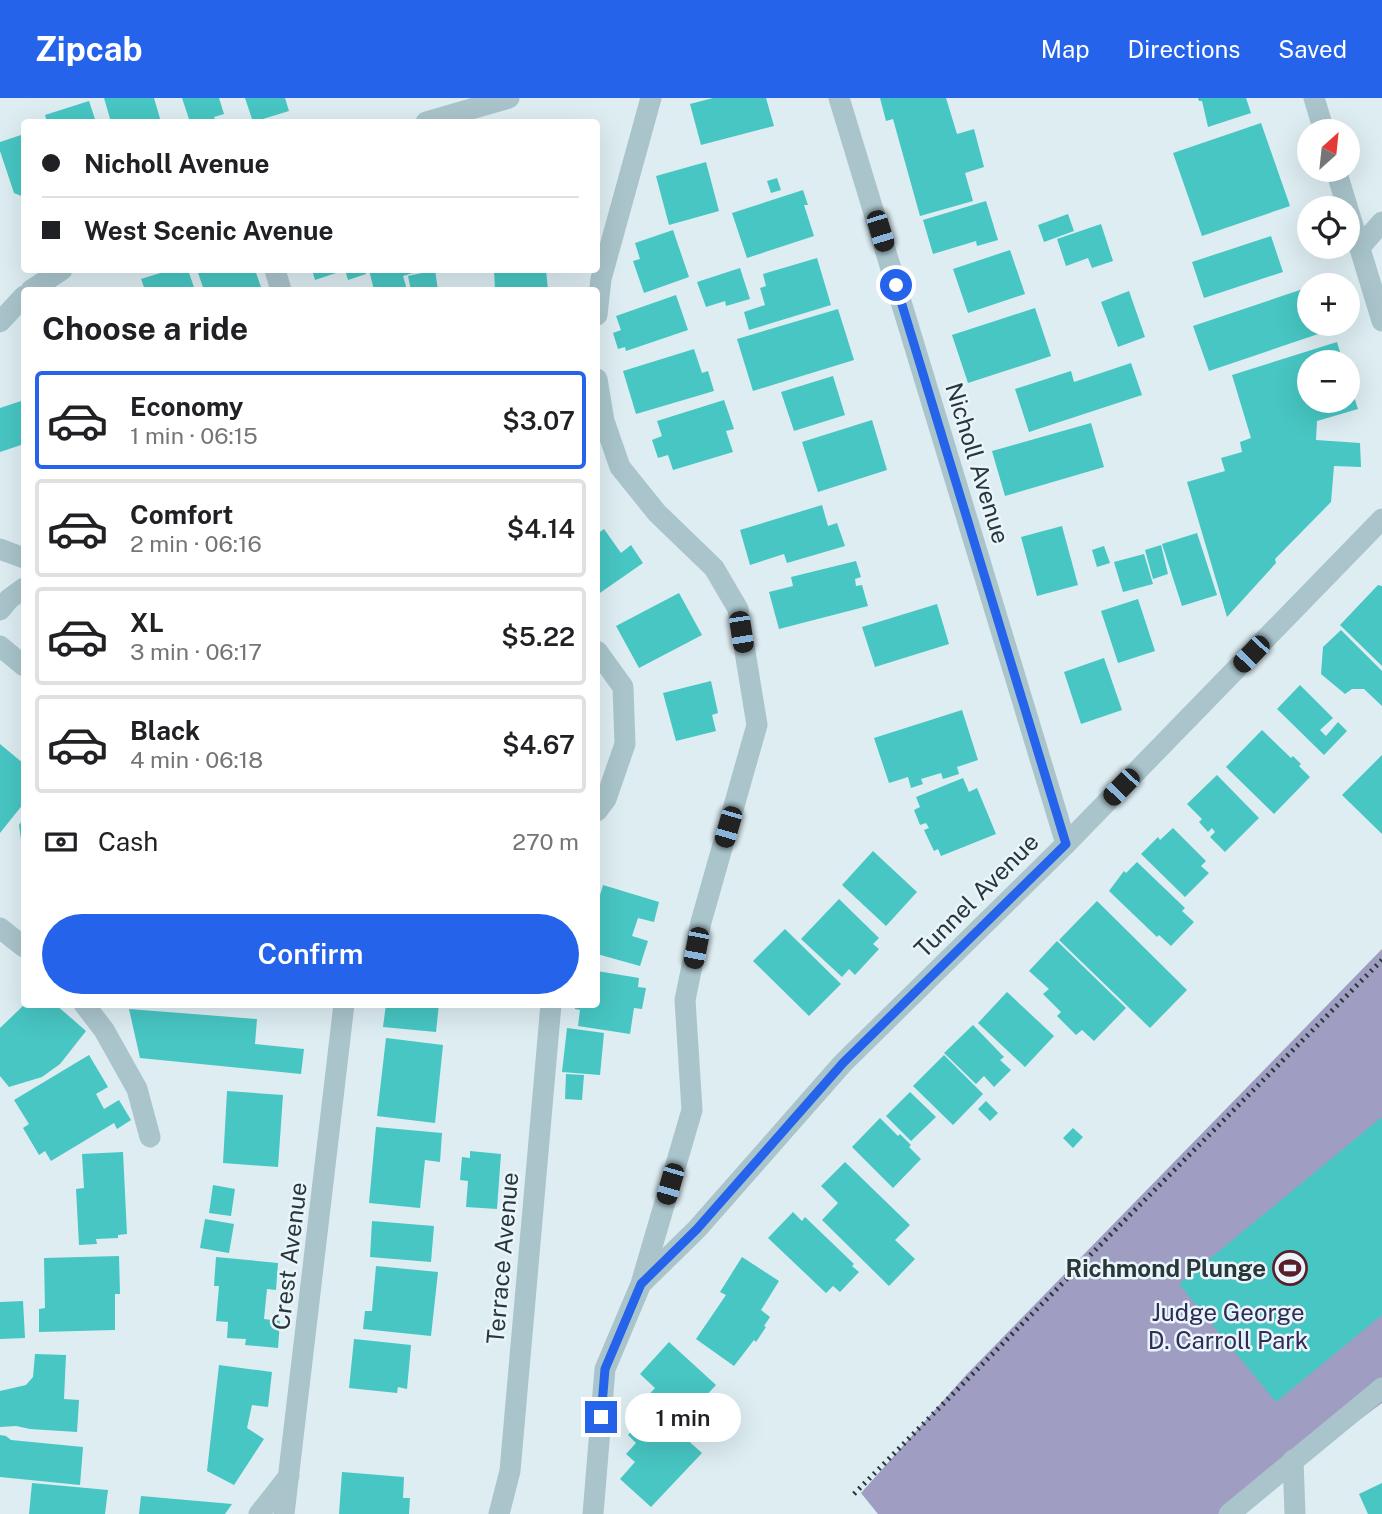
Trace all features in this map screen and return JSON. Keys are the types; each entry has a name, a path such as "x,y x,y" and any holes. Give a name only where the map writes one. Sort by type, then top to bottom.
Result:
{"street":[{"path":"436,119 509,98"},
{"path":"600,288 651,98"},
{"name":"Nicholl Avenue","path":"839,98 1066,844"},
{"path":"1314,98 1320,119"},
{"path":"1382,222 1360,247 1382,321"},
{"path":"36,287 58,273"},
{"path":"0,322 21,299"},
{"path":"593,1514 605,1369 641,1284 692,1110 685,1000 696,948 757,726 738,609 714,568 657,513 620,467 604,421 600,397"},
{"name":"Tunnel Avenue","path":"641,1284 697,1229 843,1063 1066,844 1382,519"},
{"path":"0,549 21,557"},
{"path":"0,610 21,590"},
{"path":"0,646 21,664"},
{"path":"600,656 623,687 625,744 606,799 600,807"},
{"path":"0,928 21,945"},
{"path":"87,1008 104,1030 137,1089 150,1137"},
{"name":"Crest Avenue","path":"284,1514 344,1008"},
{"name":"Terrace Avenue","path":"499,1514 510,1471 551,1008"},
{"path":"1229,1514 1379,1392"},
{"path":"1293,1460 1295,1514"},
{"path":"260,1514 290,1475"}],"green space":[{"name":"Judge George D. Carroll Park","path":"1382,949 1382,1403 1232,1514 878,1514 861,1493 966,1375"}],"building":[{"path":"104,98 154,98 160,119 110,119"},
{"path":"182,98 219,98 224,114 214,117 215,119 189,119"},
{"path":"245,98 285,98 289,111 263,119 252,119"},
{"path":"713,98 766,98 774,126 701,145 690,104"},
{"path":"880,98 946,98 957,134 974,129 984,167 965,173 973,201 920,216 893,119 886,121"},
{"path":"1198,98 1246,98 1251,113 1208,127 1202,101"},
{"path":"89,101 95,119 46,119 45,115"},
{"path":"1261,123 1290,206 1202,236 1173,153"},
{"path":"21,135 21,196 14,193 0,151 0,142"},
{"path":"706,162 719,211 669,225 656,176"},
{"path":"777,178 781,190 771,193 767,181"},
{"path":"803,190 808,205 804,205 814,236 747,258 732,213"},
{"path":"986,201 998,240 977,246 976,241 933,254 923,220"},
{"path":"1068,214 1074,231 1044,242 1038,225"},
{"path":"1101,224 1113,261 1092,268 1088,258 1066,266 1057,239"},
{"path":"673,230 689,277 644,293 633,261 640,259 635,243"},
{"path":"1271,236 1283,272 1204,298 1192,262"},
{"path":"1010,250 1025,294 968,313 953,269"},
{"path":"817,258 831,305 749,330 744,312 765,305 760,288 766,286 763,274"},
{"path":"740,268 750,299 726,306 725,301 706,307 697,282"},
{"path":"160,273 189,273 194,287 144,287 141,279"},
{"path":"198,273 256,273 261,287 203,287"},
{"path":"313,273 336,273 315,280"},
{"path":"346,273 366,273 366,274 348,280"},
{"path":"370,273 413,273 403,276 406,287 373,287"},
{"path":"435,273 438,287 410,287 408,276"},
{"path":"494,273 546,273 548,287 495,287"},
{"path":"1129,291 1145,337 1118,347 1101,302"},
{"path":"1297,291 1297,336 1312,336 1209,371 1193,326"},
{"path":"676,295 688,330 626,351 625,347 618,349 613,333 621,330 616,316"},
{"path":"1035,308 1051,356 968,383 952,335"},
{"path":"838,309 854,360 753,391 737,339"},
{"path":"1337,342 1339,350 1312,350"},
{"path":"694,349 702,373 708,371 714,391 636,414 623,371"},
{"path":"1297,355 1297,413 1344,413 1317,421 1316,440 1360,443 1361,467 1334,466 1331,502 1275,559 1276,563 1227,617 1187,482 1225,471 1221,458 1242,452 1240,442 1251,438 1232,375"},
{"path":"1131,363 1142,395 1029,432 1015,389 1071,371 1074,382"},
{"path":"833,376 845,415 794,431 781,392"},
{"path":"724,400 734,429 726,431 733,452 673,470 668,455 658,458 652,440 662,436 657,421"},
{"path":"21,401 21,445 0,452 0,408"},
{"path":"872,420 887,470 818,492 802,442"},
{"path":"1091,423 1104,467 1005,496 992,451"},
{"path":"822,505 828,526 837,523 845,546 787,563 784,554 750,565 740,530"},
{"path":"1062,526 1078,585 1037,596 1021,537"},
{"path":"604,529 621,553 631,545 643,563 600,593 600,532"},
{"path":"1197,533 1217,595 1182,606 1162,544"},
{"path":"1161,545 1168,574 1153,579 1145,550"},
{"path":"1104,546 1110,563 1097,567 1092,550"},
{"path":"1144,554 1153,584 1123,592 1114,562"},
{"path":"856,561 861,577 855,579 856,586 862,585 868,606 779,629 769,592 793,586 791,577"},
{"path":"1378,585 1382,586 1382,666 1340,625"},
{"path":"679,593 702,635 639,668 616,626"},
{"path":"1138,599 1155,651 1118,663 1101,611"},
{"path":"937,604 949,644 875,667 862,627"},
{"path":"1341,630 1382,671 1382,706 1364,689 1352,689 1345,694 1321,674 1323,647"},
{"path":"1104,658 1122,710 1081,724 1064,672"},
{"path":"711,681 718,713 712,715 716,731 676,741 663,693"},
{"path":"1300,685 1333,718 1320,730 1326,736 1338,722 1347,731 1324,755 1277,709"},
{"path":"962,710 978,760 957,767 959,774 943,779 941,773 921,779 923,784 911,788 908,777 889,783 874,738"},
{"path":"1262,730 1291,758 1293,756 1310,777 1274,814 1226,767"},
{"path":"0,744 21,762 21,807 0,833"},
{"path":"1382,755 1382,834 1342,795"},
{"path":"1217,775 1259,818 1225,852 1210,837 1215,832 1212,828 1208,832 1199,822 1202,819 1187,804"},
{"path":"963,778 969,792 977,788 996,834 941,856 938,849 934,851 924,830 929,828 926,823 920,825 914,810 920,807 916,797"},
{"path":"1173,828 1206,861 1201,866 1209,873 1185,897 1141,854 1158,837 1160,840"},
{"path":"873,851 917,892 886,926 842,885"},
{"path":"1137,862 1185,908 1182,911 1194,922 1171,946 1159,935 1157,937 1109,891 1124,871 1126,873"},
{"path":"603,885 659,902 654,922 638,918 632,936 648,941 640,966 600,955 600,895"},
{"path":"839,899 879,938 873,944 879,949 855,975 849,969 842,977 801,939"},
{"path":"1097,901 1187,990 1150,1028 1059,940"},
{"path":"785,929 841,984 809,1016 753,961"},
{"path":"1057,941 1126,1008 1094,1041 1082,1030 1076,1035 1057,1016 1061,1012 1043,994 1049,989 1029,971"},
{"path":"600,972 639,978 638,987 646,988 642,1009 634,1008 630,1034 578,1026 580,1010 575,1009 600,1008"},
{"path":"1007,992 1054,1036 1025,1067 978,1023"},
{"path":"21,1008 60,1008 86,1031 60,1064 42,1077 9,1087 0,1076 0,1028"},
{"path":"385,1008 439,1008 436,1032 383,1027"},
{"path":"129,1009 257,1019 255,1044 304,1049 301,1074 140,1058"},
{"path":"973,1025 1004,1057 1000,1060 1011,1070 994,1087 984,1076 976,1084 944,1053"},
{"path":"567,1028 604,1033 600,1075 562,1072"},
{"path":"386,1038 443,1045 435,1123 377,1116"},
{"path":"89,1055 108,1087 96,1094 104,1109 119,1100 131,1120 117,1129 114,1123 51,1161 45,1151 39,1155 23,1128 29,1124 14,1100"},
{"path":"944,1055 983,1094 953,1125 913,1086"},
{"path":"566,1074 584,1075 582,1100 565,1099"},
{"path":"227,1091 283,1095 278,1167 223,1163"},
{"path":"910,1092 936,1117 911,1141 886,1116"},
{"path":"986,1101 998,1113 990,1121 978,1109"},
{"name":"Richmond Plunge","path":"1382,1117 1382,1315 1276,1402 1179,1284"},
{"path":"880,1118 911,1145 909,1147 921,1159 893,1188 852,1147"},
{"path":"376,1127 442,1133 440,1162 425,1160 420,1208 369,1203"},
{"path":"1073,1128 1083,1137 1073,1148 1063,1138"},
{"path":"470,1151 501,1154 497,1209 466,1207 468,1181 460,1180 462,1157 470,1158"},
{"path":"123,1152 127,1234 118,1235 118,1238 96,1239 97,1244 79,1245 76,1189 84,1188 82,1154"},
{"path":"845,1162 910,1225 895,1240 915,1259 889,1286 822,1220 838,1203 821,1186"},
{"path":"213,1185 235,1189 231,1216 209,1213"},
{"path":"793,1212 802,1221 805,1217 859,1272 840,1292 833,1286 826,1293 768,1238"},
{"path":"205,1219 234,1224 229,1253 200,1248"},
{"path":"372,1221 434,1226 431,1262 370,1257"},
{"path":"119,1256 120,1294 115,1294 115,1330 39,1332 39,1309 45,1308 44,1258"},
{"path":"216,1257 278,1263 276,1290 267,1289 264,1319 280,1321 278,1348 245,1345 246,1339 227,1338 228,1322 216,1321 219,1286 214,1286"},
{"path":"742,1257 779,1281 761,1310 770,1317 764,1326 766,1327 734,1366 696,1339 726,1295 720,1292"},
{"path":"376,1266 438,1272 431,1336 363,1329 365,1311 372,1311"},
{"path":"23,1301 25,1338 0,1339 0,1302"},
{"path":"354,1339 411,1345 407,1389 398,1387 397,1393 349,1388"},
{"path":"669,1342 716,1385 675,1429 702,1453 651,1507 620,1479 635,1462 626,1454 636,1443 628,1435 644,1418 635,1410 655,1388 640,1374"},
{"path":"35,1354 66,1355 64,1399 79,1400 77,1432 0,1427 0,1391 26,1385 33,1377"},
{"path":"219,1365 272,1372 268,1407 252,1405 247,1428 264,1439 234,1485 207,1471"},
{"path":"0,1435 11,1440 83,1447 80,1485 0,1477"},
{"path":"342,1472 404,1477 403,1498 410,1498 409,1514 339,1514"},
{"path":"32,1483 108,1490 105,1514 29,1514"},
{"path":"1382,1483 1382,1514 1368,1514 1359,1494"},
{"path":"141,1496 232,1504 225,1514 139,1514"}],"railway":[{"path":"854,1494 1382,960"}],"place":[{"name":"Richmond Plunge","path":"1290,1268"}],"route":[{"path":"601,1417 605,1369 641,1284 697,1229 843,1063 1066,844 896,285"}]}
